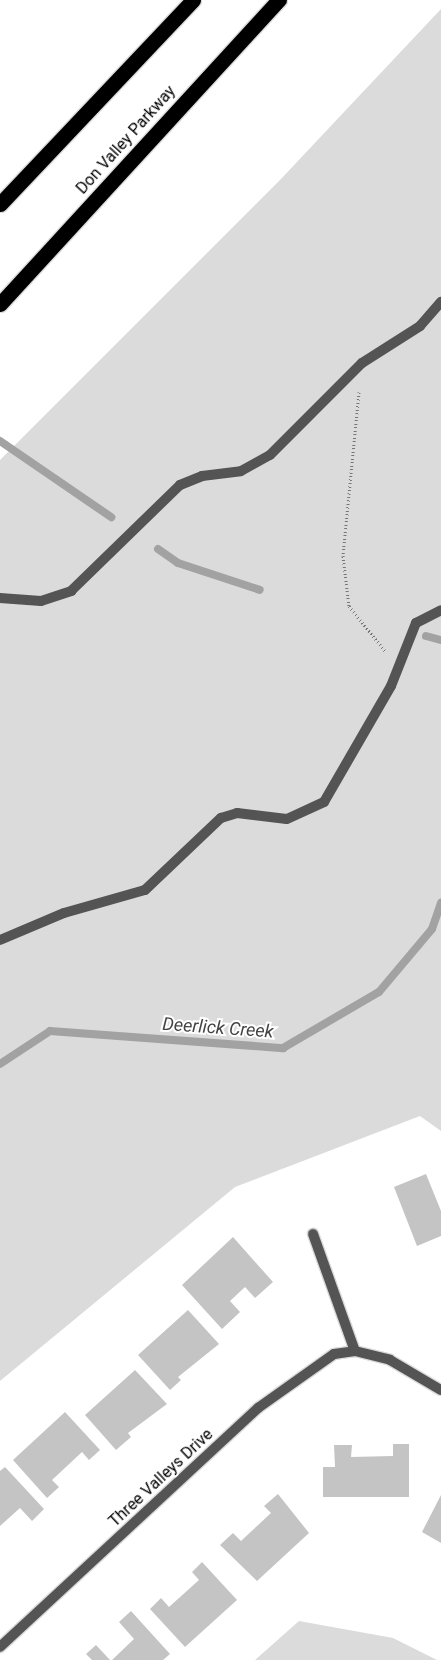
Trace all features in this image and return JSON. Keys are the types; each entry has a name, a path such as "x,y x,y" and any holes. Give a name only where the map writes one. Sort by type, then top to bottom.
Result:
{"highway":[{"path":"0,204 193,0"},
{"name":"Don Valley Parkway","path":"0,304 278,0"}],"street":[{"path":"0,598 41,601 71,591 180,485 202,476 242,472 270,455 362,363 420,326 441,302"},
{"path":"0,940 64,912 145,890 221,818 237,813 287,819 324,802 373,721 416,623 441,610"},
{"path":"313,1234 355,1350 390,1360 441,1390"},
{"name":"Three Valleys Drive","path":"0,1647 258,1408 334,1354 355,1350"}],"path":[{"path":"362,363 343,556 349,606 397,667"}],"shaded area":[{"path":"441,9 441,1131 420,1116 235,1187 0,1381 0,460 280,180"},
{"path":"299,1621 393,1638 437,1660 255,1660"}],"building":[{"path":"426,1174 441,1211 441,1236 417,1246 394,1187"},
{"path":"233,1237 273,1282 255,1298 245,1287 230,1301 240,1312 222,1329 182,1285"},
{"path":"188,1310 219,1344 178,1377 181,1380 170,1390 138,1355"},
{"path":"135,1370 167,1404 128,1433 131,1437 116,1450 85,1415"},
{"path":"65,1412 100,1450 89,1460 82,1452 52,1480 59,1487 47,1498 13,1460"},
{"path":"393,1444 409,1444 409,1497 323,1497 323,1467 335,1467 334,1445 352,1445 351,1457 393,1456"},
{"path":"5,1467 44,1509 32,1521 20,1508 0,1526 0,1471"},
{"path":"278,1494 309,1533 257,1581 220,1545 233,1533 241,1541 271,1513 264,1506"},
{"path":"441,1495 441,1543 422,1532"},
{"path":"202,1562 237,1600 185,1647 150,1609 161,1598 169,1607 199,1580 192,1572"},
{"path":"131,1611 170,1654 163,1660 112,1660 134,1639 119,1622"},
{"path":"96,1645 110,1660 92,1660 86,1654"}],"waterway":[{"path":"0,441 111,517"},
{"path":"158,549 178,563 260,590"},
{"path":"426,636 441,640"},
{"name":"Deerlick Creek","path":"0,1064 50,1031 283,1048 379,992 432,929 441,903"}]}
